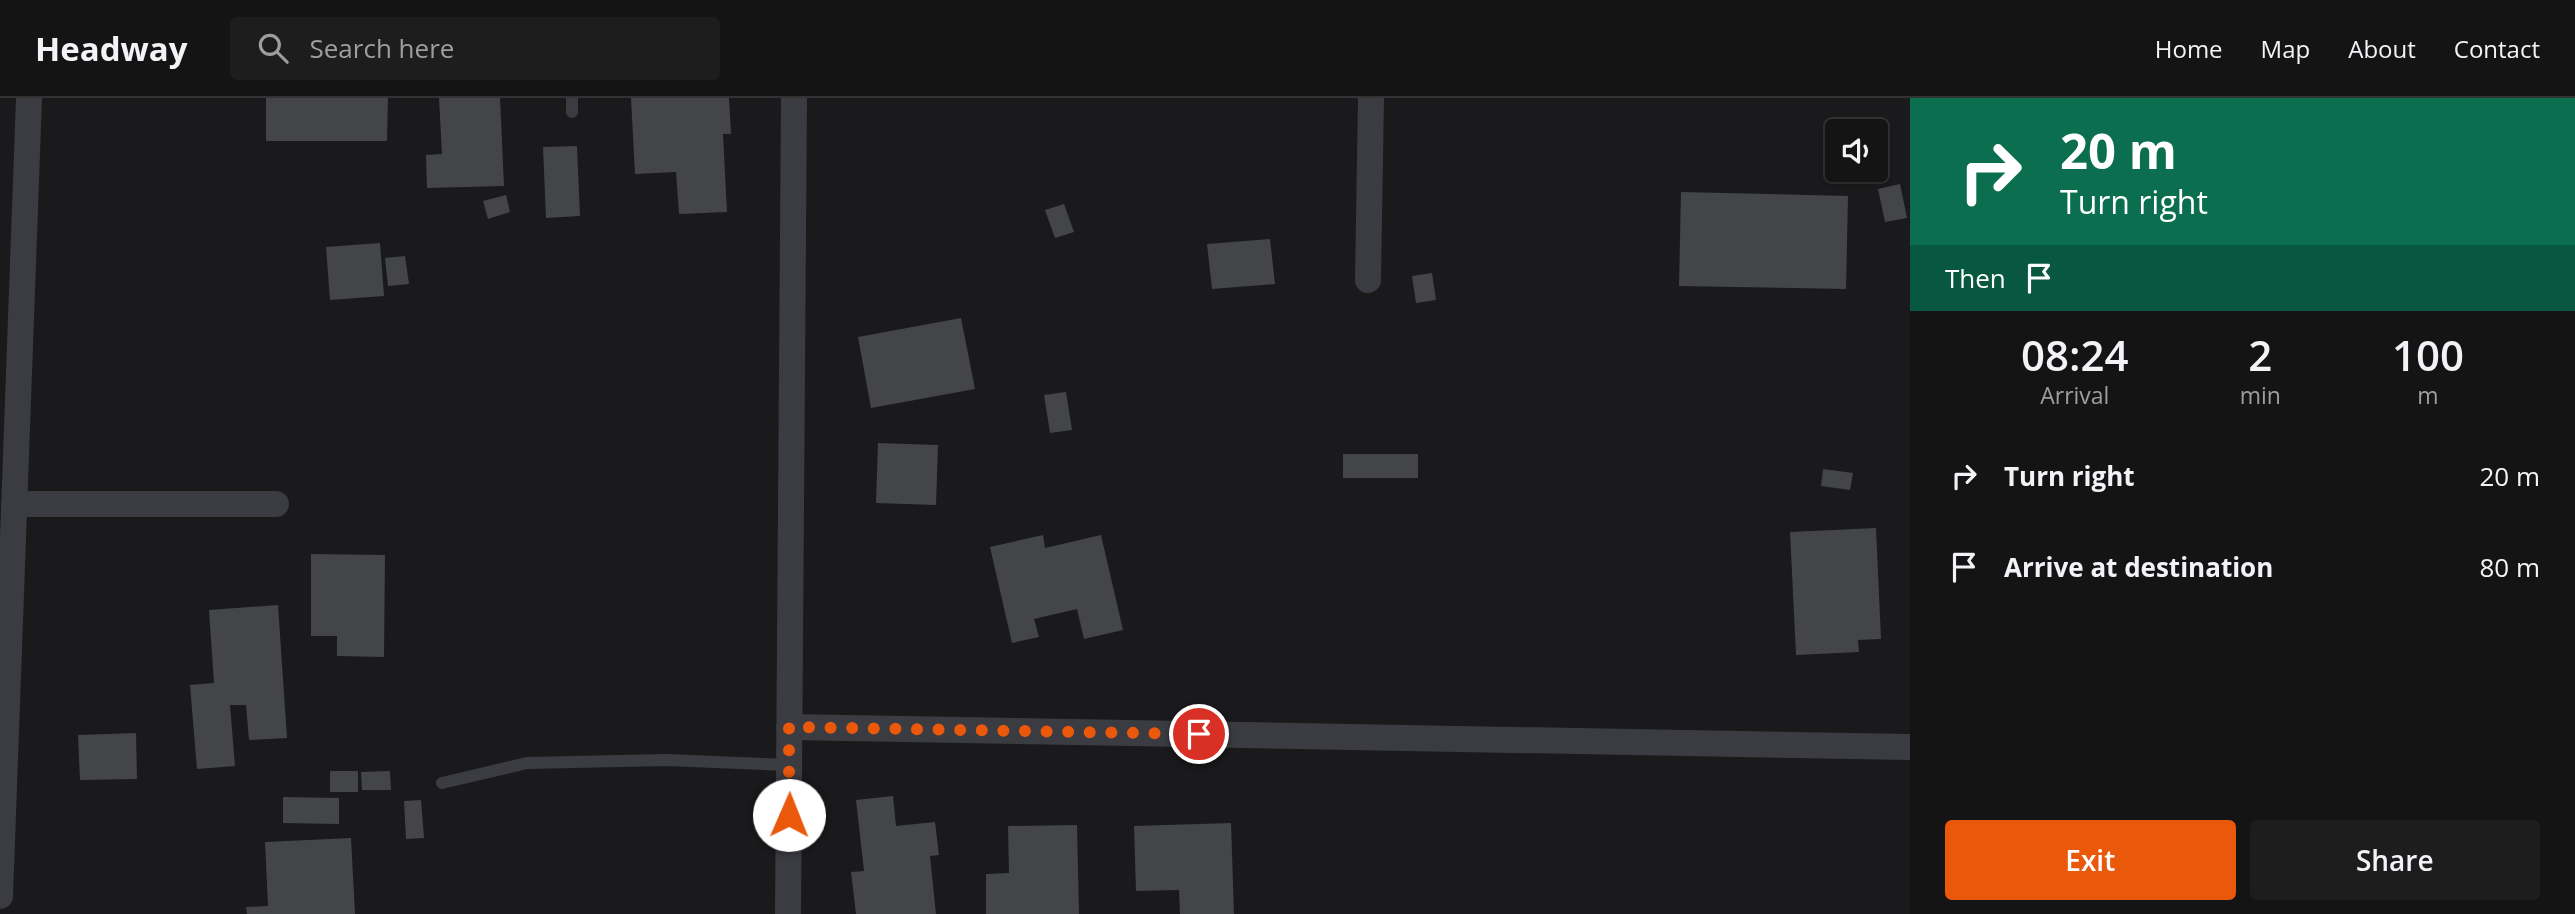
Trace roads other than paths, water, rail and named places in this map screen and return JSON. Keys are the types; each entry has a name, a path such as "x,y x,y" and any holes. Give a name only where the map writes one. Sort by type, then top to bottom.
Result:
{"street":[{"path":"0,896 29,98"},
{"path":"788,914 794,98"},
{"path":"1368,280 1371,98"},
{"path":"14,504 276,504"},
{"path":"789,727 1910,747"}],"lane":[{"path":"572,98 572,112"},
{"path":"442,783 527,763 667,760 789,765"}]}
